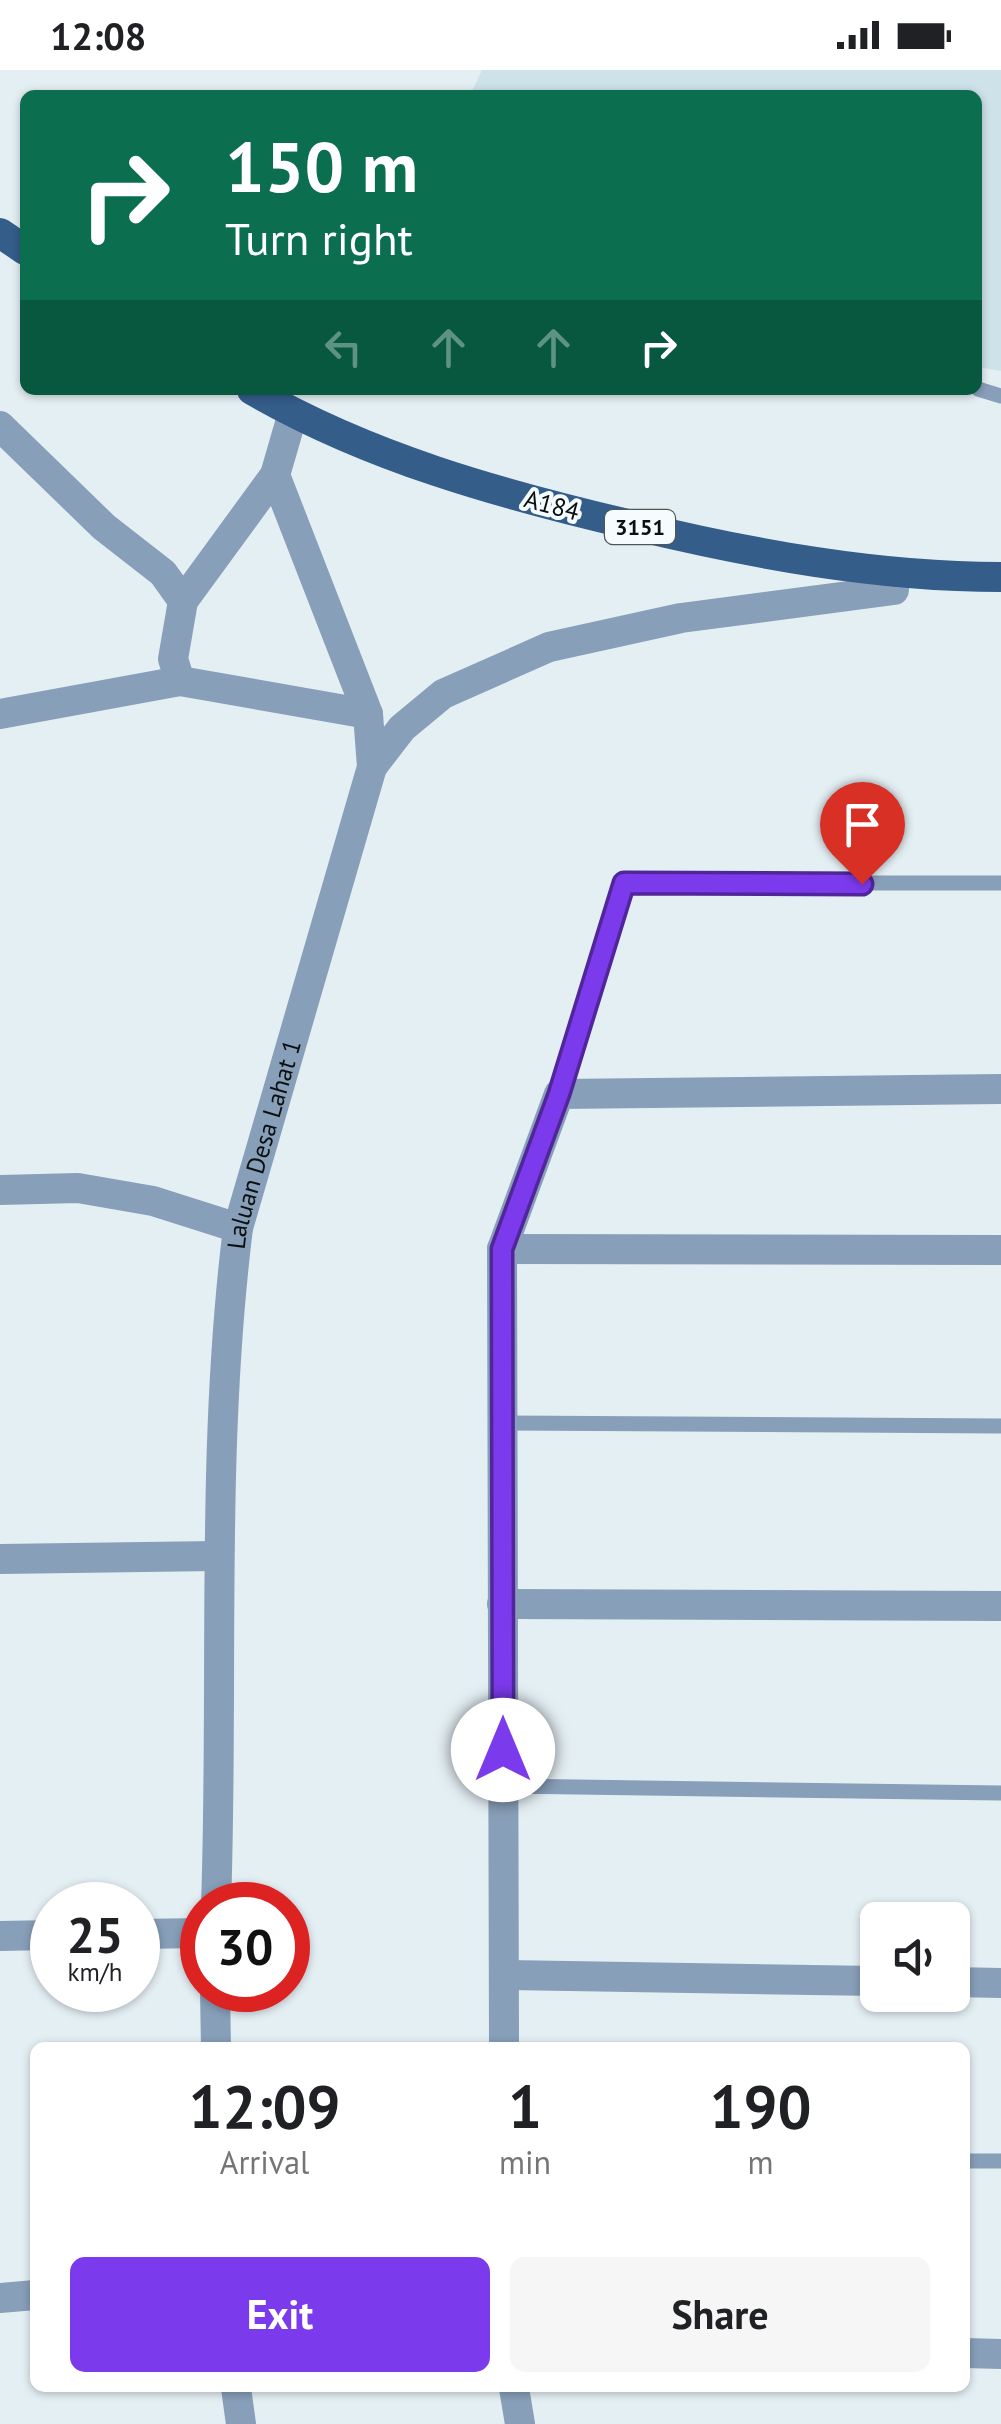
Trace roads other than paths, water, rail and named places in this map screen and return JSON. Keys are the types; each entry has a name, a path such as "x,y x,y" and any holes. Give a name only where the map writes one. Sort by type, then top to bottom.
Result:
{"main road":[{"name":"3151","path":"261,395 293,413"},
{"name":"A184","path":"293,413 414,464 541,504 650,530 886,572 930,577 1001,576"}],"street":[{"path":"180,681 173,659 182,600 275,475 293,413"},
{"path":"0,426 104,526 163,573 182,600"},
{"name":"Laluan Desa Lahat 1","path":"216,1882 216,1556 230,1290 238,1228 372,767 368,714 275,475"},
{"path":"372,767 402,728 443,694 549,647 680,618 894,590"},
{"path":"0,714 180,681 368,714"},
{"path":"504,2042 502,1249 559,1094 1001,1089"},
{"path":"0,1190 78,1188 153,1201 238,1228"},
{"path":"502,1249 1001,1250"},
{"path":"0,1560 216,1556"},
{"path":"502,1604 1001,1606"},
{"path":"0,1936 30,1935"},
{"path":"504,1975 860,1981"},
{"path":"970,1982 1001,1983"},
{"path":"215,2012 216,2042"},
{"path":"0,2298 30,2295"},
{"path":"970,2353 1001,2354"},
{"path":"237,2392 242,2424"},
{"path":"515,2392 520,2424"}],"lane":[{"path":"559,1094 624,883 1001,883"},
{"path":"502,1422 1001,1426"},
{"path":"503,1786 1001,1793"},
{"path":"970,2161 1001,2161"}]}
